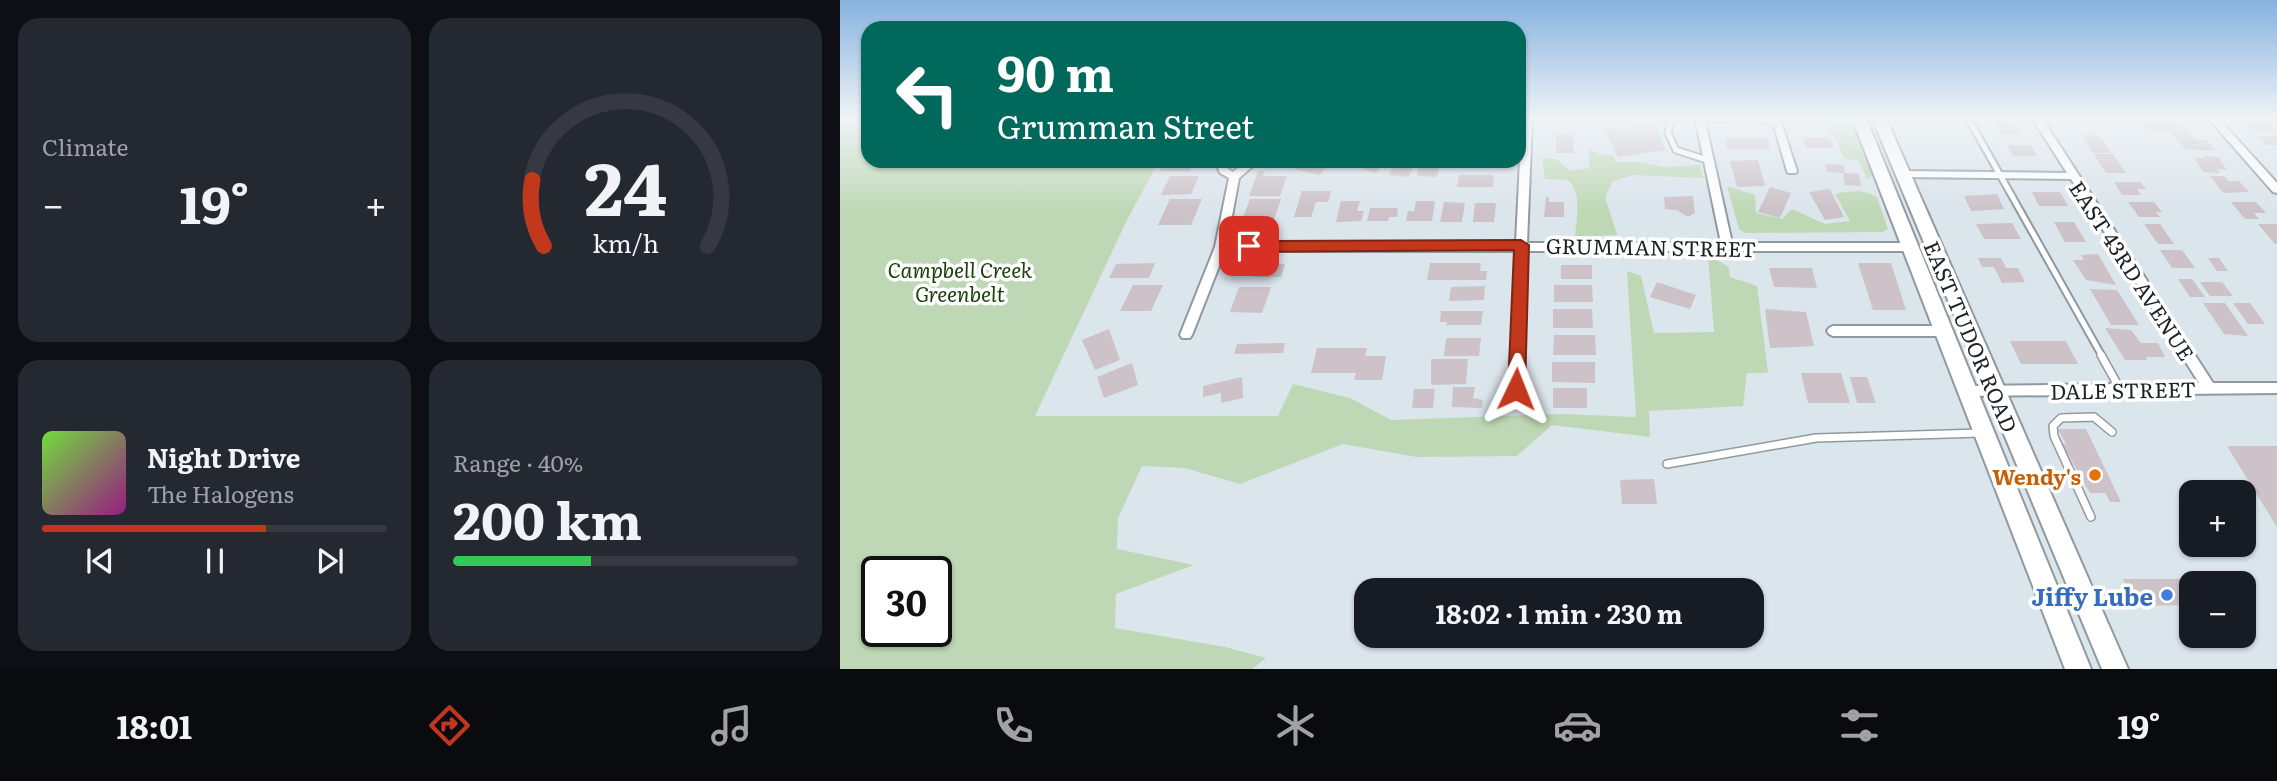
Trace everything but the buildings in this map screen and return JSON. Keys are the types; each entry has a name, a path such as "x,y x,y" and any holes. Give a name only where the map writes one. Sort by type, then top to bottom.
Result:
{"main road":[{"name":"EAST TUDOR ROAD","path":"1872,149 2078,669"},
{"name":"EAST TUDOR ROAD","path":"1892,149 2115,669"}],"street":[{"path":"1708,149 1728,248"},
{"path":"1786,149 1792,171"},
{"name":"EAST 43RD AVENUE","path":"2056,149 2208,387"},
{"path":"2241,149 2277,190"},
{"path":"1223,168 1234,177"},
{"path":"1186,335 1221,247 1234,177 1244,168"},
{"path":"1516,389 1523,168"},
{"path":"1902,173 2073,176"},
{"name":"GRUMMAN STREET","path":"1221,247 1912,247"},
{"path":"1833,331 1945,331"},
{"name":"DALE STREET","path":"1969,391 2208,387 2276,389"}],"lane":[{"path":"1676,149 1710,161"},
{"path":"1985,149 2120,389"},
{"path":"2091,517 2054,436 2053,426 2061,418 2095,417 2112,432"},
{"path":"1667,464 1816,438 1934,436 1985,432"}],"green space":[{"name":"Campbell Creek Greenbelt","path":"840,149 861,149 861,168 1155,168 1126,222 1035,416 1278,416 1293,384 1350,398 1391,420 1561,414 1636,417 1627,271 1641,276 1654,333 1714,332 1708,255 1729,267 1730,277 1757,286 1768,373 1747,373 1743,406 1649,411 1650,437 1552,425 1517,456 1417,457 1343,444 1240,484 1185,468 1142,466 1118,518 1117,549 1194,565 1116,594 1115,628 1225,647 1266,658 1252,669 840,669"},
{"path":"1589,149 1601,155 1612,155 1616,162 1641,162 1663,167 1700,165 1703,178 1633,175 1613,181 1605,197 1617,235 1575,237 1578,207 1576,192 1568,180 1545,179 1542,158 1556,159 1571,171 1589,168"},
{"path":"1840,149 1864,149 1874,175 1867,179 1859,161 1844,158"},
{"path":"1727,186 1755,195 1756,213 1782,219 1792,209 1825,224 1850,221 1835,194 1867,193 1877,197 1888,229 1883,232 1745,233 1739,229"}],"place":[{"name":"Wendy's","path":"2095,475"},
{"name":"Jiffy Lube","path":"2167,595"}],"route":[{"path":"1249,246 1521,245 1516,389"}]}
